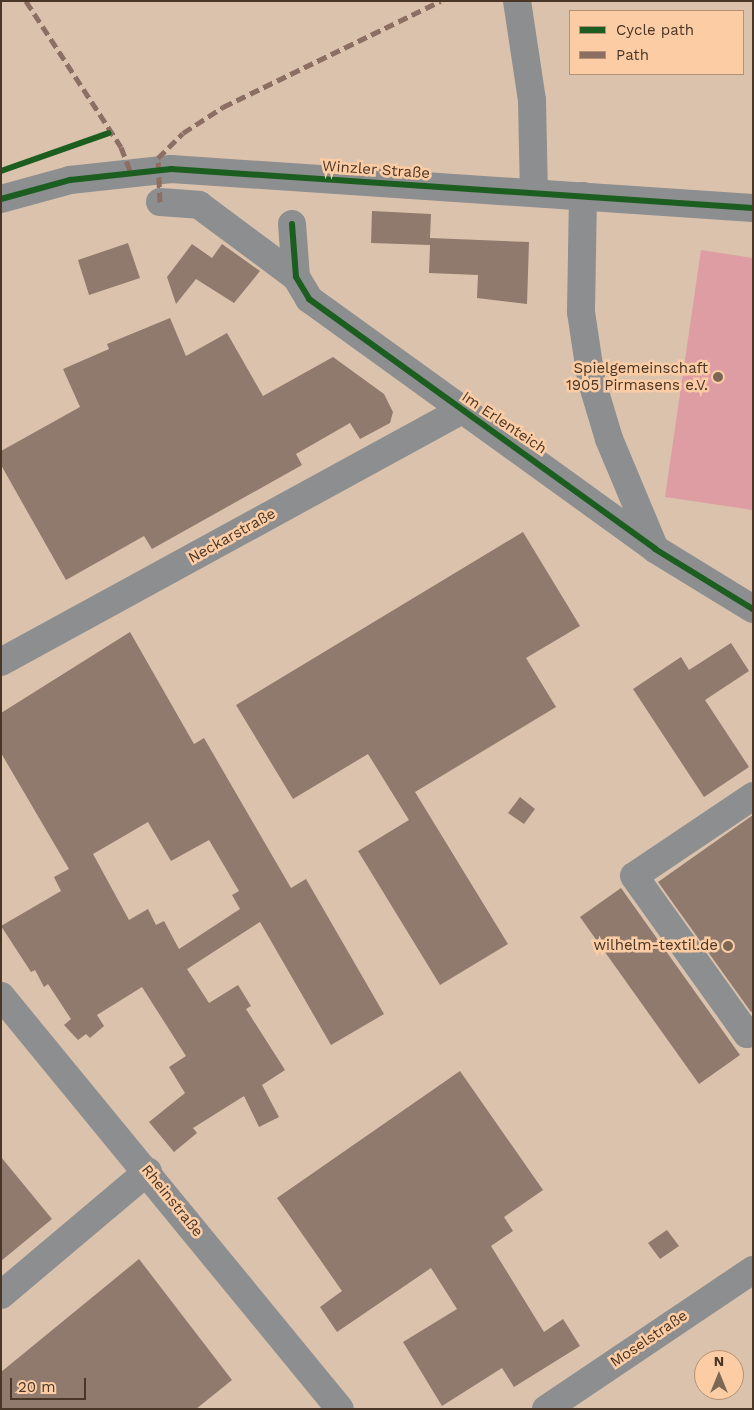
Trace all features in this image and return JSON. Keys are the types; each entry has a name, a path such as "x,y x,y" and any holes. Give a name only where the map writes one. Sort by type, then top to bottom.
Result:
{"street":[{"path":"517,1 532,100 534,193"},
{"name":"Winzler Straße","path":"1,199 70,180 171,169 753,208"},
{"path":"583,196 581,312 591,379 609,440 655,548"},
{"path":"160,202 199,205 296,277"},
{"name":"Im Erlenteich","path":"292,224 296,277 310,299 655,548 753,609"},
{"name":"Neckarstraße","path":"1,662 462,410"},
{"path":"753,796 634,876 747,1034 753,1030"},
{"name":"Rheinstraße","path":"1,996 148,1171 340,1409"},
{"path":"1,1294 148,1171"},
{"name":"Moselstraße","path":"546,1409 753,1270"}],"shaded area":[{"name":"Spielgemeinschaft 1905 Pirmasens e.V.","path":"701,250 753,258 753,510 665,497"}],"building":[{"path":"372,211 431,214 430,238 529,242 527,304 477,298 478,275 429,273 430,245 371,243"},
{"path":"128,243 140,278 89,295 78,260"},
{"path":"192,244 212,258 222,244 260,271 234,303 196,279 176,304 167,277"},
{"path":"170,318 186,356 227,333 263,396 333,357 384,394 393,412 390,423 360,439 350,423 296,454 302,465 152,549 144,536 66,580 1,465 1,451 80,407 63,369 109,349 107,344"},
{"path":"523,532 580,626 526,658 556,707 415,792 508,944 440,985 358,851 409,820 368,754 293,799 236,705"},
{"path":"130,632 194,744 204,738 291,888 306,879 384,1014 331,1045 260,922 187,969 209,1003 238,985 251,1006 246,1009 285,1070 262,1085 279,1117 259,1127 244,1096 193,1128 197,1133 174,1152 149,1122 185,1093 169,1067 186,1056 142,987 97,1015 104,1026 90,1038 86,1034 78,1040 64,1025 71,1019 48,984 44,987 35,970 31,972 1,926 61,891 54,877 69,869 1,753 1,713","holes":["148,822 171,861 209,840 239,891 232,895 240,909 179,949 164,921 156,925 148,909 129,920 93,854"]},
{"path":"731,643 749,671 705,700 749,767 704,797 633,689 681,657 689,670"},
{"path":"520,797 535,809 524,824 508,813"},
{"name":"wilhelm-textil.de","path":"753,815 753,1011 751,1012 658,882"},
{"path":"621,888 740,1055 699,1084 580,917"},
{"path":"460,1071 543,1190 504,1217 513,1231 491,1246 544,1332 563,1319 580,1346 514,1387 502,1368 442,1406 403,1342 457,1309 431,1268 337,1332 320,1307 342,1291 277,1198"},
{"path":"1,1157 52,1219 1,1261"},
{"path":"667,1230 679,1246 660,1259 648,1243"},
{"path":"139,1259 232,1380 196,1409 1,1409 1,1372"}],"marked path":[{"path":"26,1 121,147 130,171"},
{"path":"160,202 158,158 183,133 223,107 440,1"}],"cycle path":[{"path":"1,171 109,133"},
{"path":"1,199 70,180 171,169 753,208"},
{"path":"292,224 296,277 309,299 655,549 753,609"}],"place":[{"name":"Spielgemeinschaft 1905 Pirmasens e.V.","path":"718,377"},
{"name":"wilhelm-textil.de","path":"728,946"}]}
